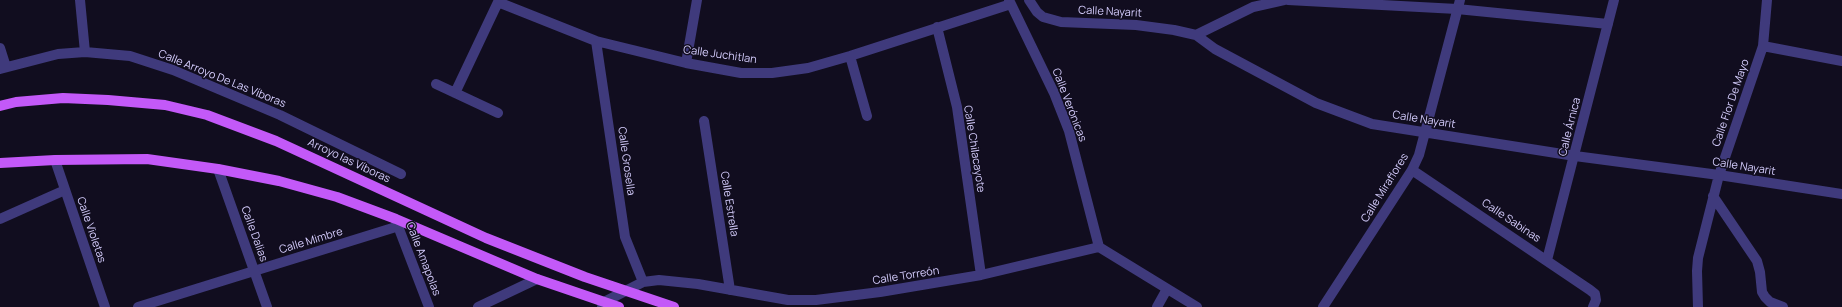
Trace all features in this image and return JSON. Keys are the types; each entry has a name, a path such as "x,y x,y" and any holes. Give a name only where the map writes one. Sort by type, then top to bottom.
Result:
{"main road":[{"name":"Arroyo las Víboras","path":"0,106 16,102 63,98 164,105 207,115 276,141 486,238 585,277 674,307"},
{"path":"0,163 55,160 147,159 218,169 279,180 337,197 397,223 603,305 619,307"}],"street":[{"path":"80,0 85,52"},
{"path":"686,63 697,0"},
{"name":"Calle Nayarit","path":"1029,0 1043,17 1061,22 1136,25 1174,30 1196,35 1215,49 1316,103 1372,124 1575,156 1719,175 1842,194"},
{"path":"1196,35 1253,7 1284,0"},
{"path":"1288,0 1458,5 1608,24"},
{"name":"Calle Árnica","path":"1547,260 1614,0"},
{"name":"Calle Flor De Mayo","path":"1698,307 1698,258 1712,196 1763,46 1767,0"},
{"path":"455,93 498,1"},
{"name":"Calle Juchitlan","path":"498,1 596,41 686,63 741,73 772,73 808,68 850,56 1010,2"},
{"name":"Calle Verónicas","path":"1010,2 1054,93 1069,131 1099,247"},
{"name":"Calle Miraflores","path":"1323,307 1412,170 1423,146 1424,133 1458,5"},
{"name":"Calle Chilacayote","path":"937,27 956,107 981,275"},
{"name":"Calle Grosella","path":"596,41 625,236 643,282"},
{"path":"1763,46 1842,61"},
{"path":"0,48 3,68"},
{"name":"Calle Arroyo De Las Víboras","path":"3,68 58,54 85,52 130,56 173,70 280,115 401,174"},
{"path":"850,56 867,116"},
{"path":"436,84 498,113"},
{"name":"Calle Estrella","path":"704,121 730,290"},
{"name":"Calle Violetas","path":"55,160 105,307"},
{"name":"Calle Dalias","path":"218,169 267,307"},
{"name":"Calle Sabinas","path":"1412,170 1547,260 1594,294 1596,300 1593,307"},
{"path":"0,219 65,190"},
{"path":"1712,196 1757,261 1760,272 1762,292 1765,297 1770,302 1783,307"},
{"name":"Calle Mimbre","path":"138,307 255,271 397,223"},
{"name":"Calle Amapolas","path":"397,223 429,307"},
{"path":"1099,247 1197,307"},
{"name":"Calle Torreón","path":"603,305 625,290 643,282 659,280 698,284 788,300 816,300 880,292 981,275 1099,247"},
{"path":"478,307 537,279"},
{"path":"1157,307 1168,289"}]}
